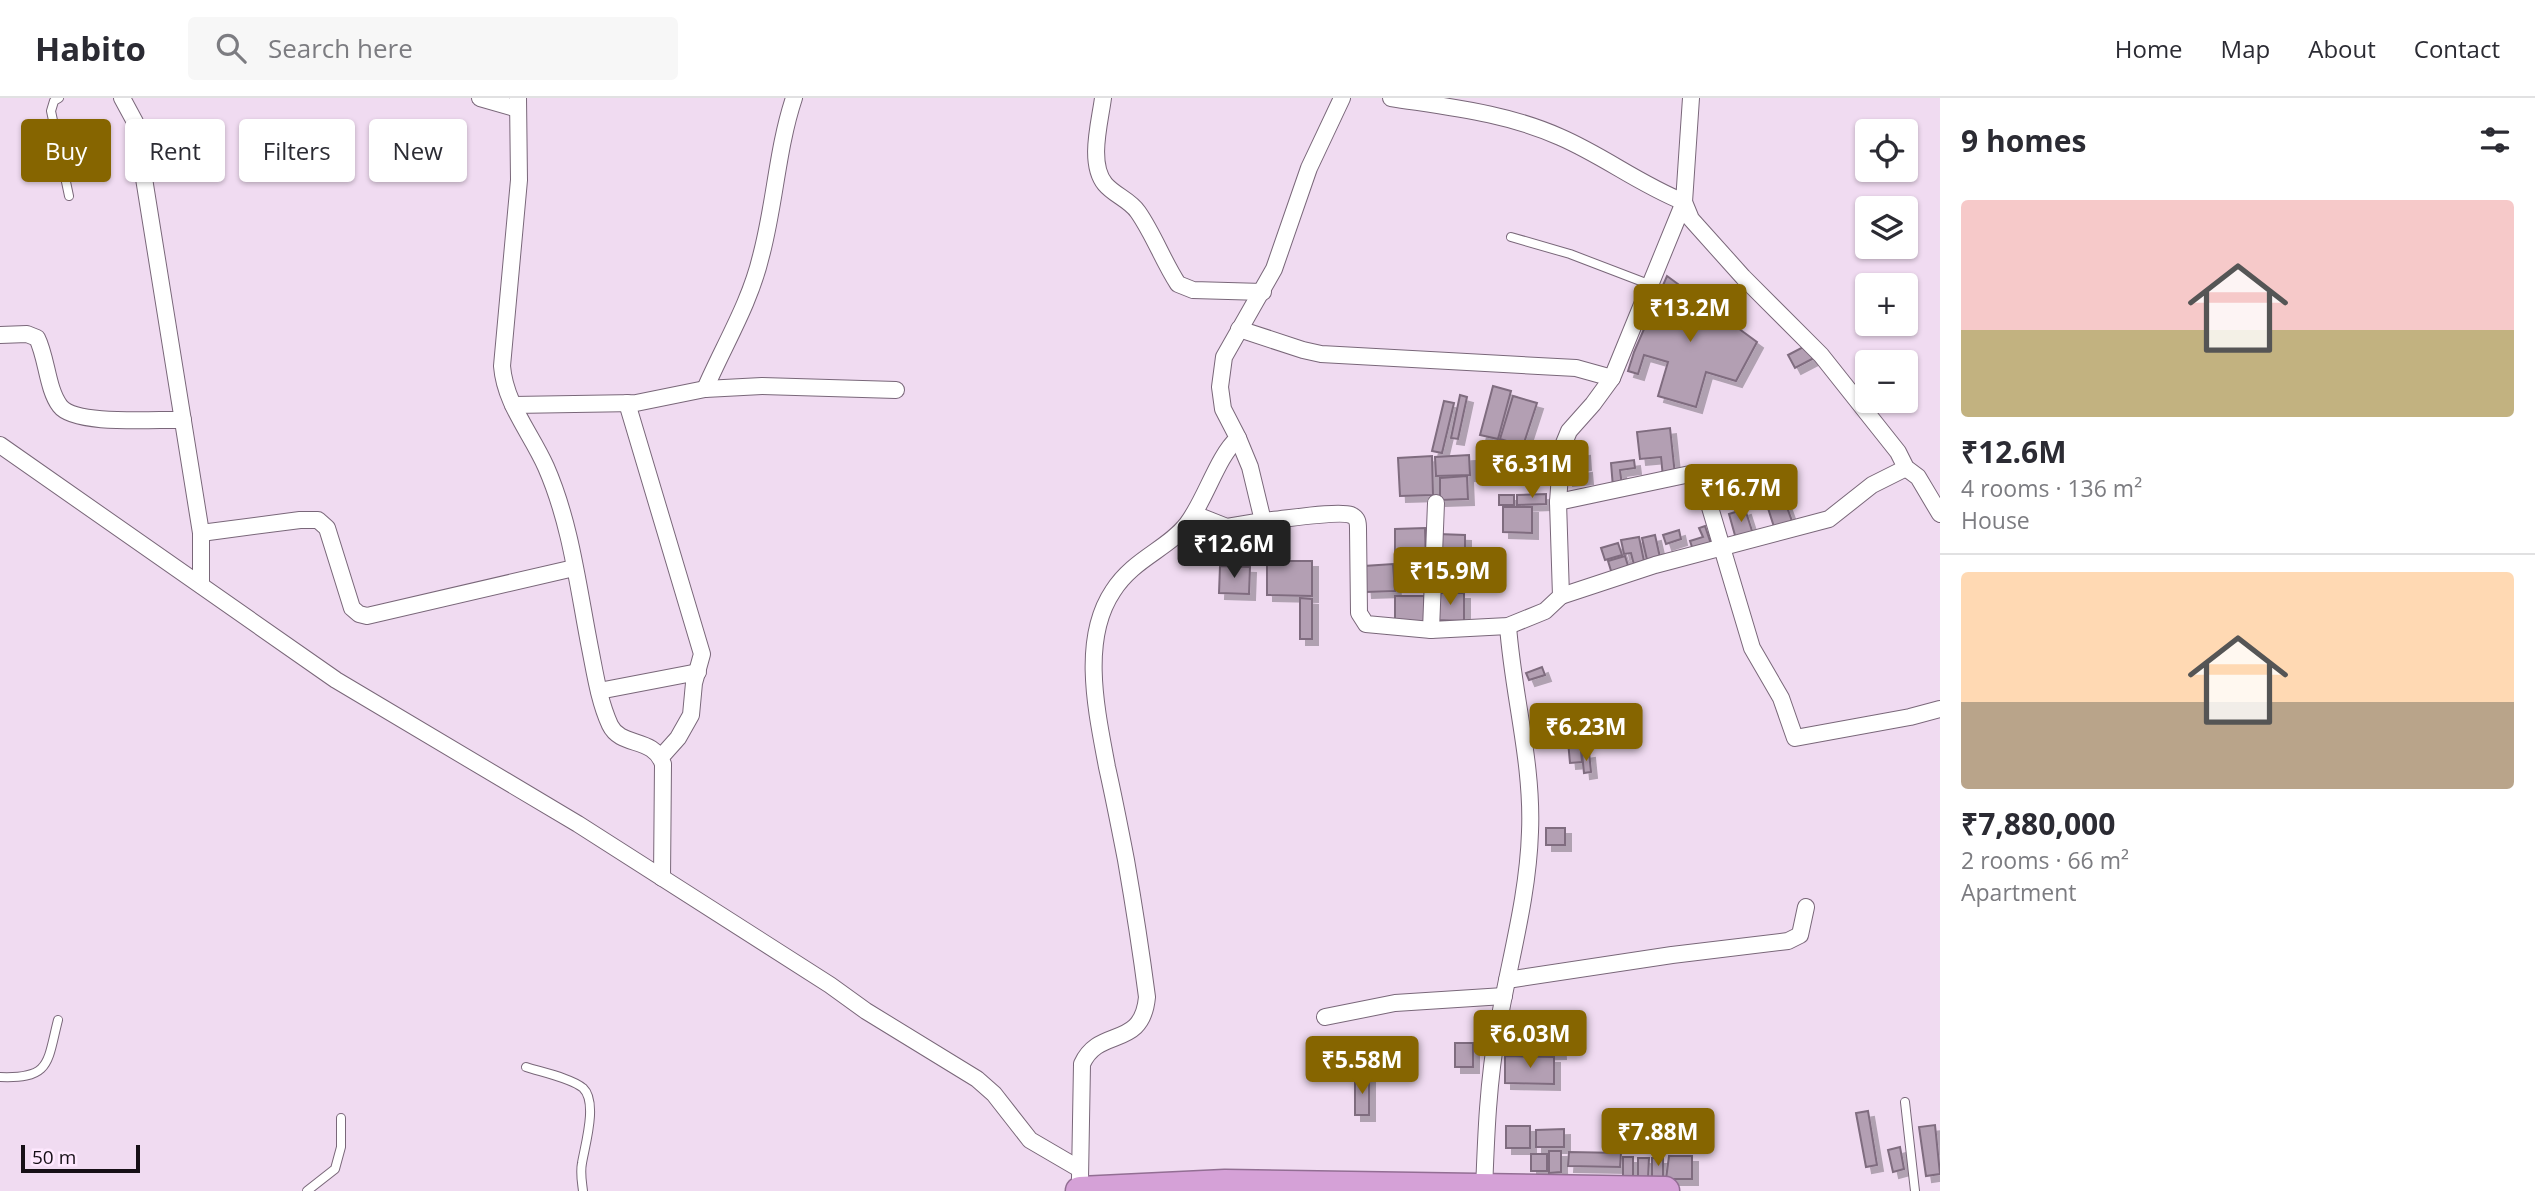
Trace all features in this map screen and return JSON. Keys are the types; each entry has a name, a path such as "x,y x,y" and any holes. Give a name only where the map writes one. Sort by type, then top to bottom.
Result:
{"highway":[{"path":"1080,1183 1665,1191"}],"street":[{"path":"122,98 135,122 201,533 201,585"},
{"path":"480,98 518,103 518,190 502,366 505,389 556,490 599,691 609,721 617,735 651,747 660,757 664,771 662,878"},
{"path":"705,389 755,281 786,123 794,98"},
{"path":"1103,98 1096,155 1100,175 1109,188 1137,209 1163,252 1178,284 1194,290 1263,292"},
{"path":"1263,521 1250,467 1223,409 1220,387 1224,357 1274,269 1309,168 1342,98"},
{"path":"1391,98 1532,125 1597,154 1653,190 1684,202 1691,219 1821,355 1898,452 1906,468 1918,477 1940,514"},
{"path":"1561,596 1558,502 1565,439 1612,378 1684,202 1691,98"},
{"path":"1239,329 1321,354 1577,368 1612,378"},
{"path":"0,335 27,334 37,338 55,396 60,406 76,417 183,420"},
{"path":"513,405 627,403 705,389 809,386 896,390"},
{"path":"627,403 701,647 701,661 687,724 660,757"},
{"path":"1080,1183 1082,1065 1091,1050 1136,1027 1146,1012 1147,997 1128,870 1094,699 1093,662 1102,612 1112,591 1134,566 1180,532 1194,514 1227,448 1238,438"},
{"path":"0,444 336,680 578,824 874,1016 977,1079 994,1094 1030,1140 1080,1183"},
{"path":"1194,514 1227,527 1263,521 1352,515 1358,523 1359,613 1363,622 1369,625 1431,630 1508,626 1551,607 1561,596 1623,574 1829,519 1872,485 1906,468"},
{"path":"1558,502 1694,473 1703,484 1752,648 1781,698 1795,737 1940,709"},
{"path":"1431,630 1436,503"},
{"path":"201,533 318,520 327,528 352,608 367,616 574,568"},
{"path":"1484,1190 1487,1099 1519,920 1531,830 1529,774 1511,670 1508,626"},
{"path":"599,691 698,672"},
{"path":"1325,1017 1395,1003 1506,988 1672,955 1788,941 1800,934 1806,907"}],"lane":[{"path":"59,98 54,101 51,111 69,196"},
{"path":"1511,237 1570,254 1651,285"},
{"path":"0,1077 28,1076 43,1069 58,1020"},
{"path":"526,1066 574,1083 583,1089 588,1097 589,1120 582,1165 583,1191"},
{"path":"1905,1102 1915,1191"},
{"path":"307,1191 335,1169 341,1147 341,1118"}],"building":[{"path":"1667,276 1757,342 1736,381 1706,372 1696,407 1658,396 1668,362 1644,355 1638,374 1628,371"},
{"path":"1807,345 1814,358 1795,368 1788,355"},
{"path":"1493,386 1511,391 1498,439 1480,435"},
{"path":"1460,395 1467,397 1458,439 1451,438"},
{"path":"1513,396 1537,403 1523,446 1500,439"},
{"path":"1444,401 1454,403 1442,453 1432,451"},
{"path":"1670,428 1675,475 1663,477 1661,457 1640,459 1637,432"},
{"path":"1584,450 1585,464 1571,466 1570,452"},
{"path":"1469,455 1470,475 1436,476 1435,457"},
{"path":"1432,456 1433,495 1400,496 1398,458"},
{"path":"1634,460 1635,468 1620,470 1622,486 1613,487 1611,463"},
{"path":"1586,467 1587,478 1567,480 1566,470"},
{"path":"1467,476 1468,499 1440,500 1440,478"},
{"path":"1546,494 1546,504 1517,505 1517,495"},
{"path":"1499,495 1514,495 1514,505 1499,505"},
{"path":"1784,499 1793,524 1775,530 1767,505"},
{"path":"1503,507 1532,507 1532,533 1503,532"},
{"path":"1745,509 1753,534 1736,539 1729,514"},
{"path":"1705,526 1712,547 1694,553 1690,541 1703,537 1699,528"},
{"path":"1425,528 1426,564 1395,564 1395,529"},
{"path":"1679,530 1681,539 1666,544 1663,535"},
{"path":"1438,534 1465,535 1465,550 1437,549"},
{"path":"1655,535 1661,562 1648,564 1642,538"},
{"path":"1639,537 1645,566 1635,569 1631,553 1624,554 1621,540"},
{"path":"1618,543 1622,555 1605,560 1601,548"},
{"path":"1436,552 1466,552 1466,564 1436,564"},
{"path":"1625,556 1629,569 1612,574 1608,561"},
{"path":"1267,561 1312,561 1312,596 1267,595"},
{"path":"1393,564 1395,591 1366,592 1364,566"},
{"path":"1220,566 1250,567 1249,594 1219,593"},
{"path":"1437,593 1464,593 1464,621 1436,620"},
{"path":"1395,596 1424,596 1424,623 1395,623"},
{"path":"1300,598 1312,599 1312,639 1300,639"},
{"path":"1542,667 1545,675 1529,680 1526,673"},
{"path":"1580,739 1582,762 1570,763 1568,741"},
{"path":"1589,752 1591,772 1584,773 1582,753"},
{"path":"1546,828 1565,828 1565,845 1546,845"},
{"path":"1559,1037 1560,1053 1515,1054 1515,1038"},
{"path":"1455,1043 1473,1043 1473,1067 1455,1067"},
{"path":"1505,1056 1554,1057 1554,1084 1505,1083"},
{"path":"1355,1076 1369,1076 1369,1115 1355,1115"},
{"path":"1868,1111 1877,1165 1866,1167 1856,1113"},
{"path":"1935,1125 1940,1174 1926,1176 1919,1127"},
{"path":"1506,1126 1530,1126 1530,1148 1506,1148"},
{"path":"1564,1129 1564,1147 1536,1147 1536,1130"},
{"path":"1900,1147 1904,1169 1893,1172 1888,1150"},
{"path":"1549,1151 1561,1151 1561,1172 1549,1173"},
{"path":"1569,1152 1621,1153 1620,1167 1568,1166"},
{"path":"1531,1154 1547,1154 1547,1171 1531,1171"},
{"path":"1669,1156 1692,1156 1692,1179 1666,1179"},
{"path":"1623,1157 1633,1157 1633,1177 1623,1177"},
{"path":"1638,1158 1649,1158 1648,1178 1638,1178"},
{"path":"1652,1158 1663,1158 1663,1179 1652,1179"}]}
